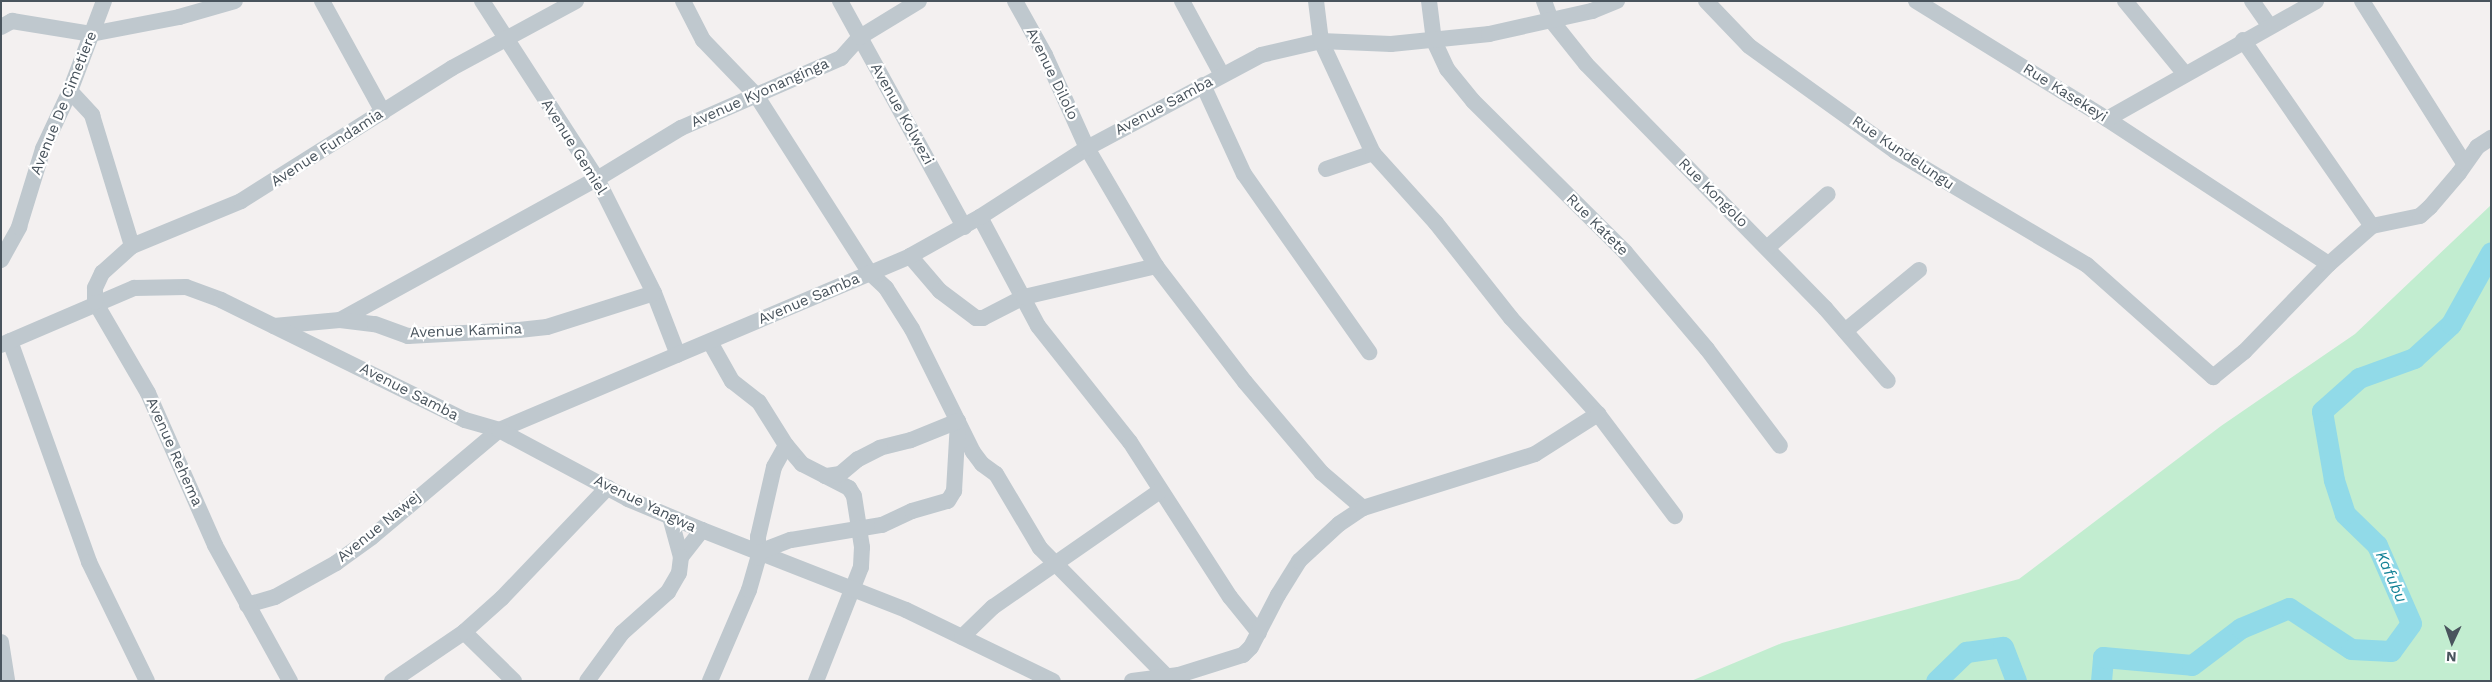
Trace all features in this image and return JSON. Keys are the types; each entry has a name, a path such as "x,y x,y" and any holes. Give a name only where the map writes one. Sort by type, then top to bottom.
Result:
{"street":[{"name":"Avenue De Cimetiere","path":"1,260 20,227 43,149 70,91 104,1"},
{"path":"1,27 12,22 91,34 179,17 235,1"},
{"path":"322,1 383,112"},
{"name":"Avenue Gemiel","path":"482,1 597,179 654,293 678,356"},
{"name":"Avenue Fundamia","path":"95,302 94,288 102,274 132,246 241,201 452,68 576,1"},
{"path":"683,1 703,40 756,95 870,273 886,288 912,328 973,452 982,464 996,474 1040,548 1167,677"},
{"name":"Avenue Kolwezi","path":"840,1 964,227"},
{"name":"Avenue Kyonanginga","path":"340,320 597,179 682,128 841,58 860,37 919,1"},
{"name":"Avenue Dilolo","path":"1015,1 1045,55 1087,148 1156,266 1245,382 1322,473 1363,508"},
{"path":"1182,1 1222,75"},
{"path":"1316,1 1321,41 1373,153 1598,414 1675,516"},
{"name":"Rue Katete","path":"1429,1 1434,40 1448,69 1473,101 1625,252 1707,349 1780,446"},
{"name":"Rue Kongolo","path":"1544,1 1551,20 1586,64 1768,248 1845,331 1888,381"},
{"name":"Avenue Samba","path":"5,343 95,302 134,288 186,287 274,326 465,420 499,430 678,356 910,256 964,227 1087,148 1261,55 1321,41 1391,44 1489,34 1551,20 1617,1"},
{"name":"Rue Kundelungu","path":"1706,1 1749,46 1895,150 2087,265 2213,377 2244,352 2329,264"},
{"name":"Rue Kasekeyi","path":"1916,1 2106,119 2329,264"},
{"path":"2125,1 2185,74"},
{"path":"2252,1 2269,25"},
{"path":"2106,119 2269,25 2316,1"},
{"path":"2362,1 2464,163"},
{"path":"2243,40 2372,226"},
{"path":"1203,85 1244,174 1284,234 1370,352"},
{"path":"70,91 92,114 132,246"},
{"path":"2329,264 2372,226 2420,216 2451,184 2477,147 2491,138"},
{"path":"1326,169 1373,153"},
{"path":"1768,248 1828,194"},
{"path":"980,217 1038,326 1130,442 1230,597 1259,633"},
{"path":"910,256 940,291 976,318 983,318 1024,297 1156,266"},
{"path":"1845,331 1918,270"},
{"name":"Avenue Kamina","path":"274,326 340,320 375,324 408,336 519,330 547,327 654,293"},
{"name":"Avenue Rehema","path":"95,302 148,393 215,545 290,681"},
{"path":"710,342 732,381 759,402 786,445 802,464 849,488 854,496 860,530 860,567 816,681"},
{"path":"5,343 89,562 147,681"},
{"path":"1132,681 1167,677 1243,655 1259,633 1278,595 1305,554 1339,524 1363,508 1535,454 1598,414"},
{"path":"826,476 840,474 858,459 880,448 911,440 958,421"},
{"path":"759,552 791,540 882,525 912,511 942,505 953,497 958,421"},
{"name":"Avenue Nawej","path":"247,606 275,597 336,563 372,537 499,430"},
{"name":"Avenue Yangwa","path":"499,430 608,487 702,530 681,557 679,573 668,592 622,633 587,681"},
{"path":"710,681 749,590 759,552 758,537 774,467 786,445"},
{"path":"392,681 464,632 509,591 608,487"},
{"path":"962,637 993,607 1058,565 1129,510 1160,491"},
{"path":"670,517 681,557"},
{"path":"702,530 906,610 1053,681"},
{"path":"464,632 514,681"},
{"path":"1,642 7,681"}],"green space":[{"path":"2491,205 2491,681 1691,681 1782,643 2019,579 2221,426 2355,334"}],"waterway":[{"name":"Kafubu","path":"2101,681 2103,657 2192,665 2241,628 2289,608 2351,649 2391,651 2411,623 2377,545 2345,514 2334,480 2322,411 2359,378 2414,358 2451,324 2491,252"},
{"name":"Kafubu","path":"1936,681 1966,652 2003,647 2016,681"}]}
